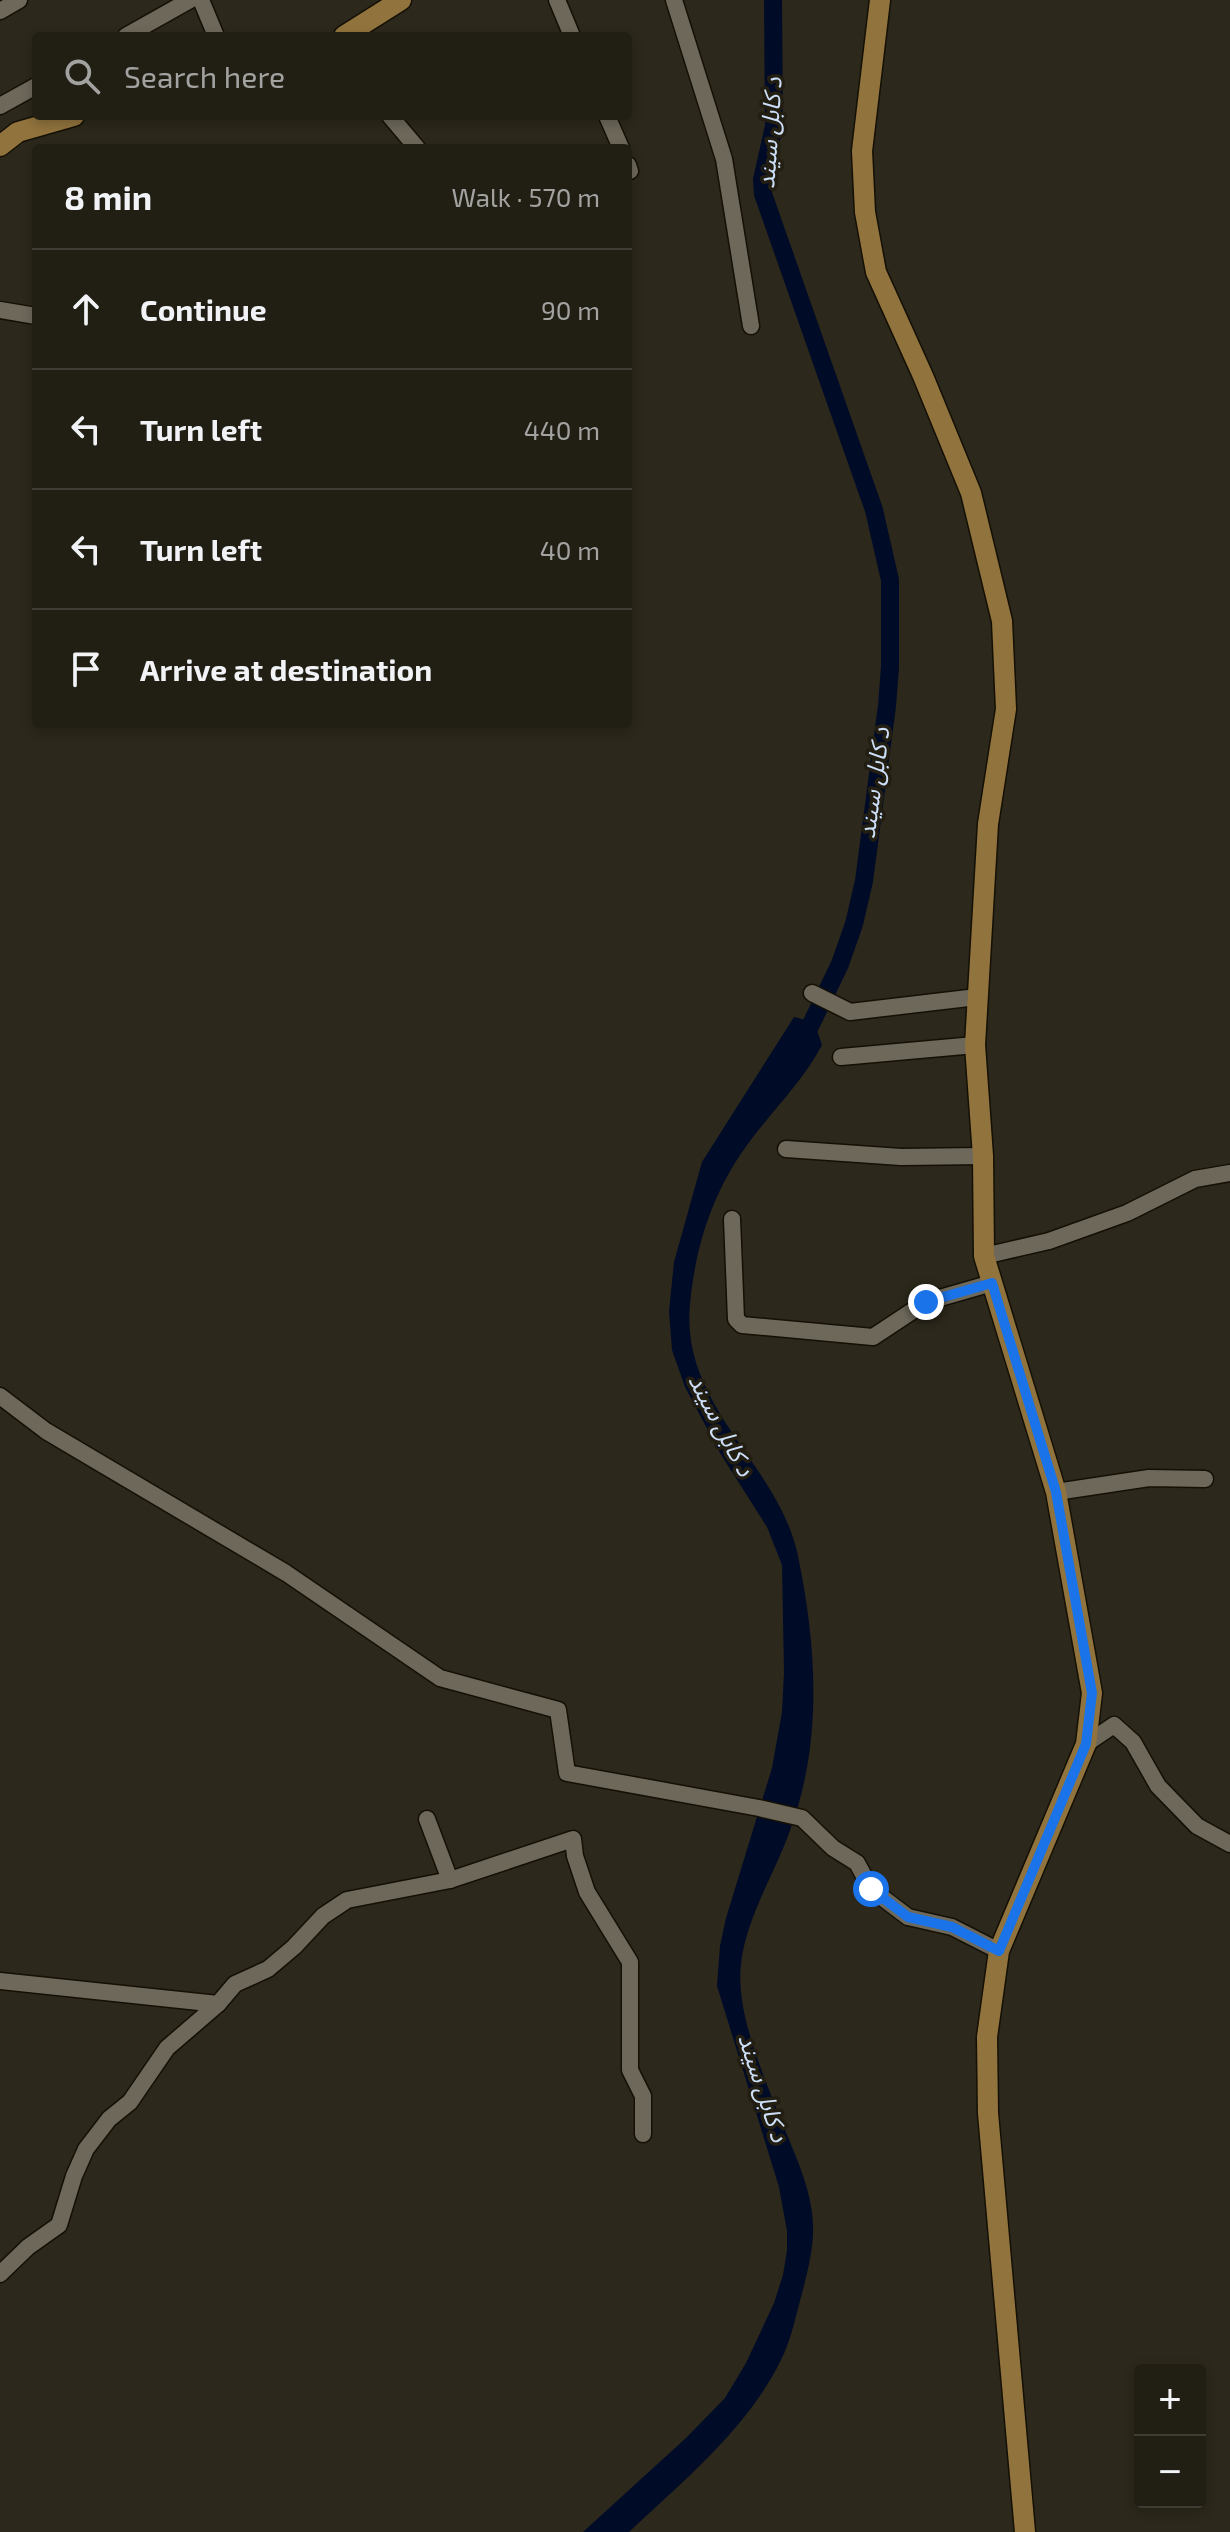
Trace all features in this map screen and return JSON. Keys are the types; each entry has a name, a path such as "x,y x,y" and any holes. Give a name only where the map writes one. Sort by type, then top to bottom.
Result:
{"main road":[{"path":"350,32 401,0"},
{"path":"880,0 862,151 865,212 876,272 971,493 1002,621 1006,709 988,824 975,1045 983,1156 984,1256 1056,1492 1092,1693 1086,1744 999,1951 987,2037 988,2113 1025,2532"},
{"path":"0,146 18,132 60,120"}],"street":[{"path":"0,11 19,0"},
{"path":"133,32 190,0"},
{"path":"201,0 214,32"},
{"path":"557,0 570,32"},
{"path":"674,0 724,159 751,326"},
{"path":"0,106 32,88"},
{"path":"393,120 414,144"},
{"path":"609,120 619,144"},
{"path":"0,310 32,315"},
{"path":"812,993 850,1012 977,997"},
{"path":"841,1057 975,1045"},
{"path":"786,1149 901,1157 983,1156"},
{"path":"984,1256 1049,1241 1127,1213 1195,1179 1230,1173"},
{"path":"732,1219 736,1319 742,1325 873,1337 926,1302 992,1283"},
{"path":"0,1396 46,1431 286,1573 440,1678 558,1710 567,1773 802,1818 833,1848 857,1863 871,1889 908,1917 952,1927 999,1951"},
{"path":"1056,1492 1149,1478 1205,1479"},
{"path":"1086,1744 1114,1725 1133,1742 1158,1786 1197,1826 1230,1844"},
{"path":"427,1819 450,1880"},
{"path":"0,2274 28,2247 59,2225 86,2149 109,2119 130,2102 167,2048 218,2004 235,1984 268,1969 294,1947 323,1916 347,1900 450,1880 573,1839 575,1856 587,1892 630,1962 630,2070 643,2096 643,2134"},
{"path":"0,1981 218,2004"}],"water":[{"path":"794,1017 814,1022 822,1045 728,1175 703,1236 690,1304 691,1341 700,1374 715,1405 772,1492 787,1523 798,1556 809,1626 813,1696 807,1765 789,1833 748,1930 740,1984 754,2048 807,2188 813,2224 811,2252 795,2321 784,2352 751,2409 713,2452 629,2532 583,2532 725,2398 746,2363 774,2303 787,2250 779,2187 717,1986 726,1918 772,1768 782,1712 782,1565 767,1527 720,1453 685,1387 672,1350 669,1311 674,1262 702,1162"}],"waterway":[{"name":"د کابل سيند","path":"773,0 774,126 762,180 763,194 874,510 890,580 887,706 864,881 840,964 803,1041"}],"route":[{"path":"871,1889 908,1917 952,1927 999,1951 1086,1744 1092,1693 1056,1492 992,1283 926,1302"}]}
